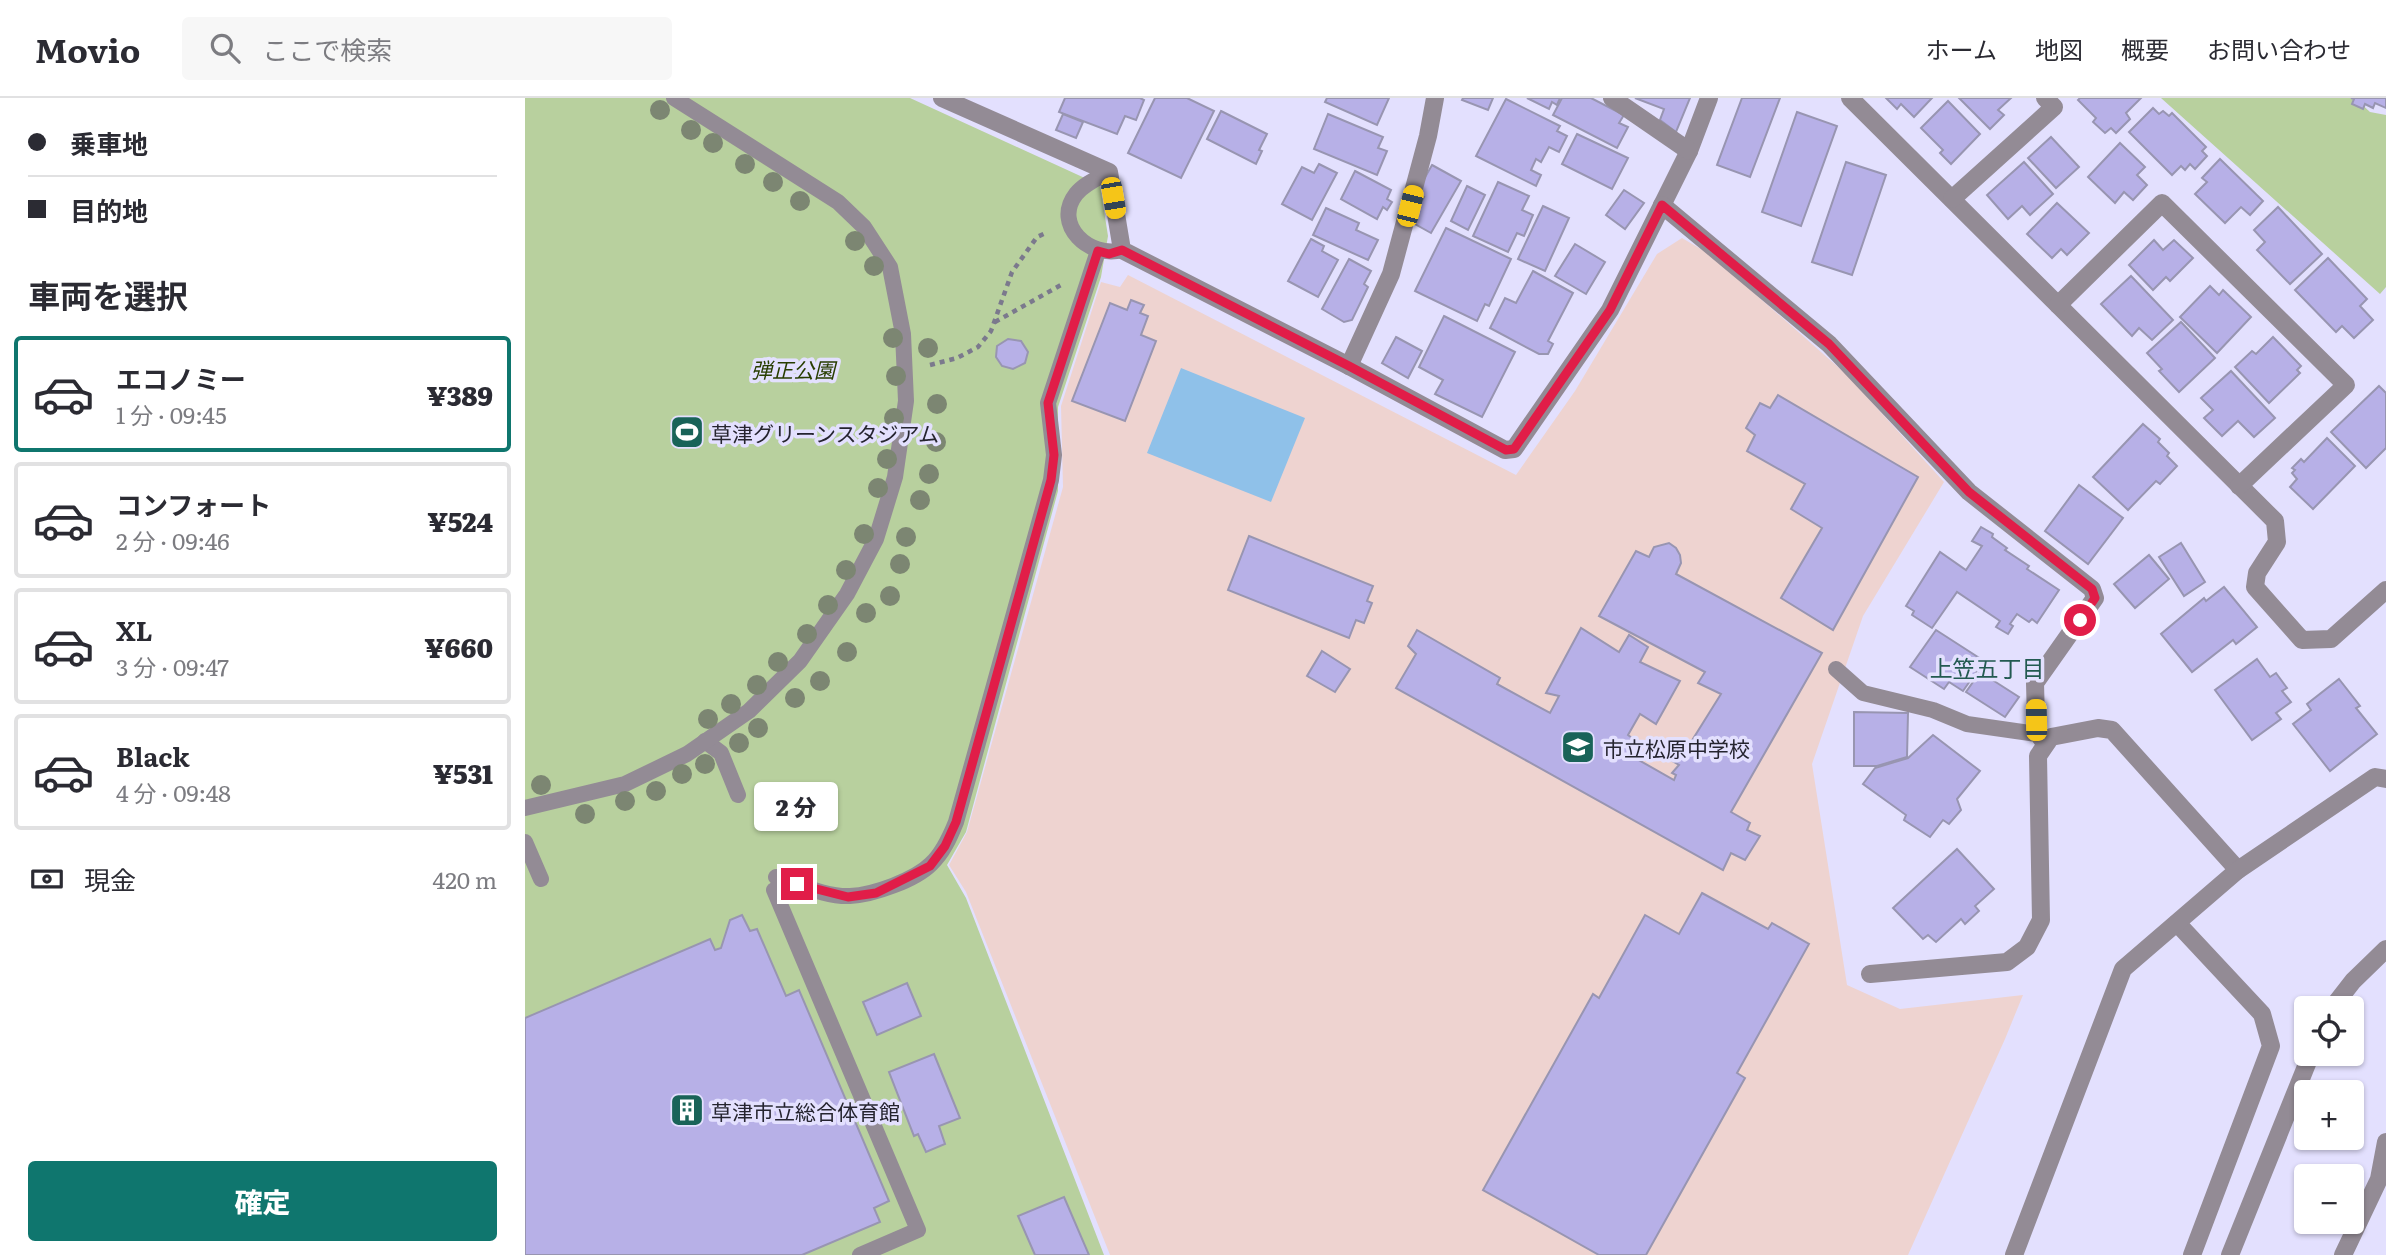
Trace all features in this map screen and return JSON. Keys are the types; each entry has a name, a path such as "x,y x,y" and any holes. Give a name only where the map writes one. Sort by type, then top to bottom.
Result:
{"street":[{"path":"942,98 1109,172 1122,250 1506,450 1514,449 1610,310 1689,151 1709,98"},
{"path":"1349,366 1391,274 1428,136 1435,98"},
{"path":"1612,98 1689,151"},
{"path":"1850,98 2274,521 2277,542 2257,573 2255,587 2302,640 2332,639 2386,590"},
{"path":"1952,199 2054,107 2046,98"},
{"path":"2058,305 2162,203 2346,385 2239,486"},
{"path":"1662,205 1829,344 1969,492 2092,589 2095,598 2035,683 2036,720"},
{"path":"1870,974 2007,962 2027,947 2041,920 2038,756 2050,737 2098,728 2112,730 2238,870"},
{"path":"2014,1255 2123,969 2238,870 2375,777 2386,779"},
{"path":"2177,923 2262,1014 2271,1046 2192,1255"},
{"path":"2341,996 2386,949"},
{"path":"2231,1255 2306,1066"},
{"path":"2343,1255 2381,1186 2386,1142"}],"lane":[{"path":"525,808 625,784 687,754 749,711 800,661 848,594 876,539 895,477 906,401 903,334 890,267 864,227 838,202 674,98"},
{"path":"1109,172 1084,186 1076,195 1069,208 1070,223 1076,236 1098,251 1109,254 1122,250"},
{"path":"860,1255 918,1230 775,884 848,897 876,893 930,866 945,846 956,822 1051,480 1054,455 1048,403 1098,251"},
{"path":"1836,668 1863,693 1933,710 1967,724 2036,734 2045,745"},
{"path":"705,741 720,753 738,795"},
{"path":"525,842 541,880"}],"path":[{"path":"904,366 932,365 957,358 978,347 991,331 1012,272 1038,237 1070,223"},
{"path":"995,322 1061,285 1091,272"}],"shaded area":[{"path":"1682,238 1711,255 1847,375 1944,482 1863,616 1812,764 1847,985 1900,1009 2023,995 1908,1255 1110,1255 966,892 949,865 967,832 1063,487 1061,406 1101,282 1120,287 1128,275 1516,475 1575,391 1657,254"}],"green space":[{"name":"弾正公園","path":"525,98 910,98 1100,185 1108,236 1101,277 1058,407 1058,491 966,832 947,865 966,898 1104,1255 525,1255"},
{"path":"2161,98 2355,98 2370,112 2386,115 2386,287 2380,294"}],"water":[{"path":"1181,368 1305,418 1271,502 1147,453"}],"building":[{"path":"1065,98 1144,100 1136,120 1125,116 1117,134 1059,112"},
{"path":"1155,98 1187,98 1214,111 1181,178 1128,153"},
{"path":"1327,98 1389,98 1377,125 1325,102"},
{"path":"1493,98 1488,110 1462,100"},
{"path":"1527,98 1560,98 1557,105 1552,102 1549,109"},
{"path":"1562,98 1591,98 1624,115 1619,123 1628,127 1617,148 1553,115"},
{"path":"1635,98 1690,98 1676,132 1660,120 1664,109"},
{"path":"1742,98 1780,98 1750,177 1717,165"},
{"path":"1886,98 1932,98 1914,117 1901,104 1897,109"},
{"path":"1959,98 2011,98 1998,110 2004,115 1990,129"},
{"path":"2141,98 2126,113 2130,119 2116,133 2111,128 2105,133 2093,122 2096,118 2078,100"},
{"path":"2351,98 2386,98 2386,108 2375,103 2373,108 2365,104 2363,109 2352,104 2354,99"},
{"path":"1506,99 1560,126 1557,131 1567,136 1559,152 1549,147 1541,162 1536,159 1531,170 1541,175 1536,186 1476,156"},
{"path":"1948,101 1980,134 1951,164 1940,153 1943,150 1921,128"},
{"path":"2153,108 2159,114 2163,111 2169,116 2172,113 2206,147 2202,151 2207,156 2195,169 2190,164 2185,170 2181,166 2172,175 2129,132"},
{"path":"1221,111 1267,134 1256,164 1207,139"},
{"path":"1797,112 1837,126 1801,226 1762,212"},
{"path":"1063,114 1083,122 1076,138 1056,130"},
{"path":"1328,114 1383,137 1378,148 1387,151 1377,175 1314,149"},
{"path":"1577,134 1628,158 1612,189 1562,164"},
{"path":"2051,137 2079,167 2056,188 2028,158"},
{"path":"2120,143 2145,167 2137,175 2147,185 2133,200 2124,192 2115,203 2088,177"},
{"path":"2220,159 2263,201 2250,215 2241,207 2225,223 2195,194 2207,182 2202,178"},
{"path":"1846,162 1886,175 1852,275 1812,262"},
{"path":"2024,162 2053,194 2030,215 2022,206 2008,219 1987,195"},
{"path":"1319,164 1337,173 1312,220 1282,204 1302,167 1314,173"},
{"path":"1432,165 1461,181 1431,233 1415,224 1418,217 1413,216 1424,197 1416,193"},
{"path":"1355,171 1391,190 1387,199 1392,202 1387,210 1383,207 1377,219 1341,199"},
{"path":"1498,182 1529,196 1522,210 1533,215 1524,236 1517,233 1508,252 1473,236"},
{"path":"1467,186 1485,195 1468,230 1451,221"},
{"path":"1624,190 1644,203 1625,229 1606,215"},
{"path":"2057,203 2089,233 2067,255 2061,249 2052,258 2027,234"},
{"path":"1543,206 1569,218 1545,271 1518,259"},
{"path":"2278,207 2322,254 2290,284 2257,250 2265,242 2254,230"},
{"path":"1326,208 1359,223 1356,230 1378,240 1368,260 1313,235"},
{"path":"1446,228 1511,259 1489,306 1485,304 1477,321 1415,291"},
{"path":"1311,239 1324,246 1322,251 1338,260 1318,297 1288,281"},
{"path":"2154,240 2163,250 2174,240 2193,258 2170,281 2166,277 2153,290 2129,265"},
{"path":"1575,244 1605,262 1586,294 1555,276"},
{"path":"2328,258 2367,299 2360,306 2373,320 2354,338 2342,326 2336,332 2295,290"},
{"path":"1349,259 1371,271 1364,284 1368,287 1352,320 1344,322 1322,309"},
{"path":"1533,271 1573,293 1548,341 1553,344 1548,354 1539,354 1490,328 1505,298 1516,303"},
{"path":"2131,276 2173,320 2152,340 2139,328 2132,336 2101,304"},
{"path":"2210,286 2219,295 2223,290 2251,317 2217,353 2180,317"},
{"path":"1131,300 1144,305 1140,313 1148,316 1141,335 1156,341 1125,421 1072,401 1110,303 1127,310"},
{"path":"1444,316 1515,352 1482,417 1435,394 1443,380 1419,367"},
{"path":"2181,322 2215,358 2179,392 2159,371 2162,369 2147,353"},
{"path":"1396,337 1422,351 1408,378 1382,363"},
{"path":"2273,337 2301,366 2297,370 2300,373 2269,403 2235,367 2252,351 2256,354"},
{"path":"1008,339 1021,341 1028,352 1025,363 1013,369 1002,366 996,357 997,346"},
{"path":"2231,371 2275,418 2254,437 2238,421 2222,436 2204,418 2213,410 2201,398"},
{"path":"2379,386 2386,393 2386,448 2366,468 2331,432"},
{"path":"1778,395 1918,477 1833,630 1781,598 1822,528 1791,509 1805,484 1747,451 1755,435 1746,428 1760,403 1770,408"},
{"path":"2143,424 2160,439 2158,442 2177,466 2160,484 2156,481 2128,510 2093,477"},
{"path":"2327,438 2355,466 2313,509 2290,487 2297,479 2292,468 2301,459 2304,462"},
{"path":"2079,485 2123,518 2088,564 2045,531"},
{"path":"1981,527 1993,534 1992,537 2007,548 2005,550 2029,566 2027,569 2059,590 2037,623 2032,619 2029,622 2017,614 2010,624 2013,626 2008,634 1996,627 2000,621 1957,592 1932,628 1912,615 1914,611 1906,606 1940,552 1966,570 1982,546 1972,541"},
{"path":"1249,536 1373,586 1367,601 1372,603 1364,623 1356,620 1349,638 1228,590"},
{"path":"1669,543 1680,555 1681,563 1676,574 1822,653 1731,812 1750,823 1747,830 1760,836 1745,860 1731,853 1723,870 1396,688 1416,654 1408,646 1417,630 1500,678 1497,684 1550,713 1559,696 1546,693 1581,628 1619,652 1629,635 1648,647 1640,662 1680,681 1656,724 1640,714 1628,735 1636,741 1628,754 1674,780 1676,775 1672,773 1679,765 1669,759 1680,739 1691,742 1721,694 1698,683 1705,672 1599,616 1636,551 1649,557 1654,547"},
{"path":"2181,543 2205,582 2184,596 2159,557"},
{"path":"2149,555 2169,579 2135,608 2114,584"},
{"path":"2224,587 2257,627 2236,644 2233,640 2192,672 2161,634 2204,598 2206,601"},
{"path":"1936,630 1984,661 1963,691 1949,682 1944,689 1910,667"},
{"path":"1322,651 1350,669 1335,692 1307,676"},
{"path":"2257,659 2270,677 2276,673 2287,688 2282,691 2291,702 2276,713 2281,719 2252,740 2215,690"},
{"path":"1980,672 2019,697 2005,717 1966,692"},
{"path":"2339,679 2360,706 2356,708 2377,734 2330,771 2293,724 2311,710 2307,704"},
{"path":"1854,712 1908,713 1907,757 1877,766 1854,766"},
{"path":"1933,735 1980,771 1957,799 1961,810 1949,824 1943,820 1930,837 1904,820 1906,815 1863,784 1875,768 1908,758"},
{"path":"1957,849 1994,889 1975,906 1979,911 1965,924 1961,919 1936,942 1928,935 1923,939 1893,908"},
{"path":"1702,893 1768,929 1772,923 1809,944 1737,1073 1745,1078 1646,1255 1599,1255 1483,1190 1593,994 1599,998 1645,915 1679,934"},
{"name":"草津市立総合体育館","path":"742,915 750,931 757,929 786,996 799,990 889,1201 874,1208 880,1222 802,1255 525,1255 525,1018 710,939 715,950 721,948 730,920"},
{"path":"907,983 921,1016 877,1035 863,1002"},
{"path":"934,1054 960,1118 939,1126 945,1144 926,1152 918,1134 914,1136 889,1072"},
{"path":"1064,1197 1089,1255 1035,1255 1018,1216"}],"place":[{"name":"草津グリーンスタジアム","path":"687,432"},
{"name":"市立松原中学校","path":"1578,747"},
{"name":"草津市立総合体育館","path":"687,1110"}],"district":[{"name":"上笠五丁目","path":"1987,667"}],"route":[{"path":"797,884 848,897 876,893 930,866 945,846 956,822 1051,480 1054,455 1048,403 1098,251 1109,254 1122,250 1506,450 1514,449 1610,310 1662,205 1829,344 1969,492 2092,589 2095,598 2080,620"}]}
